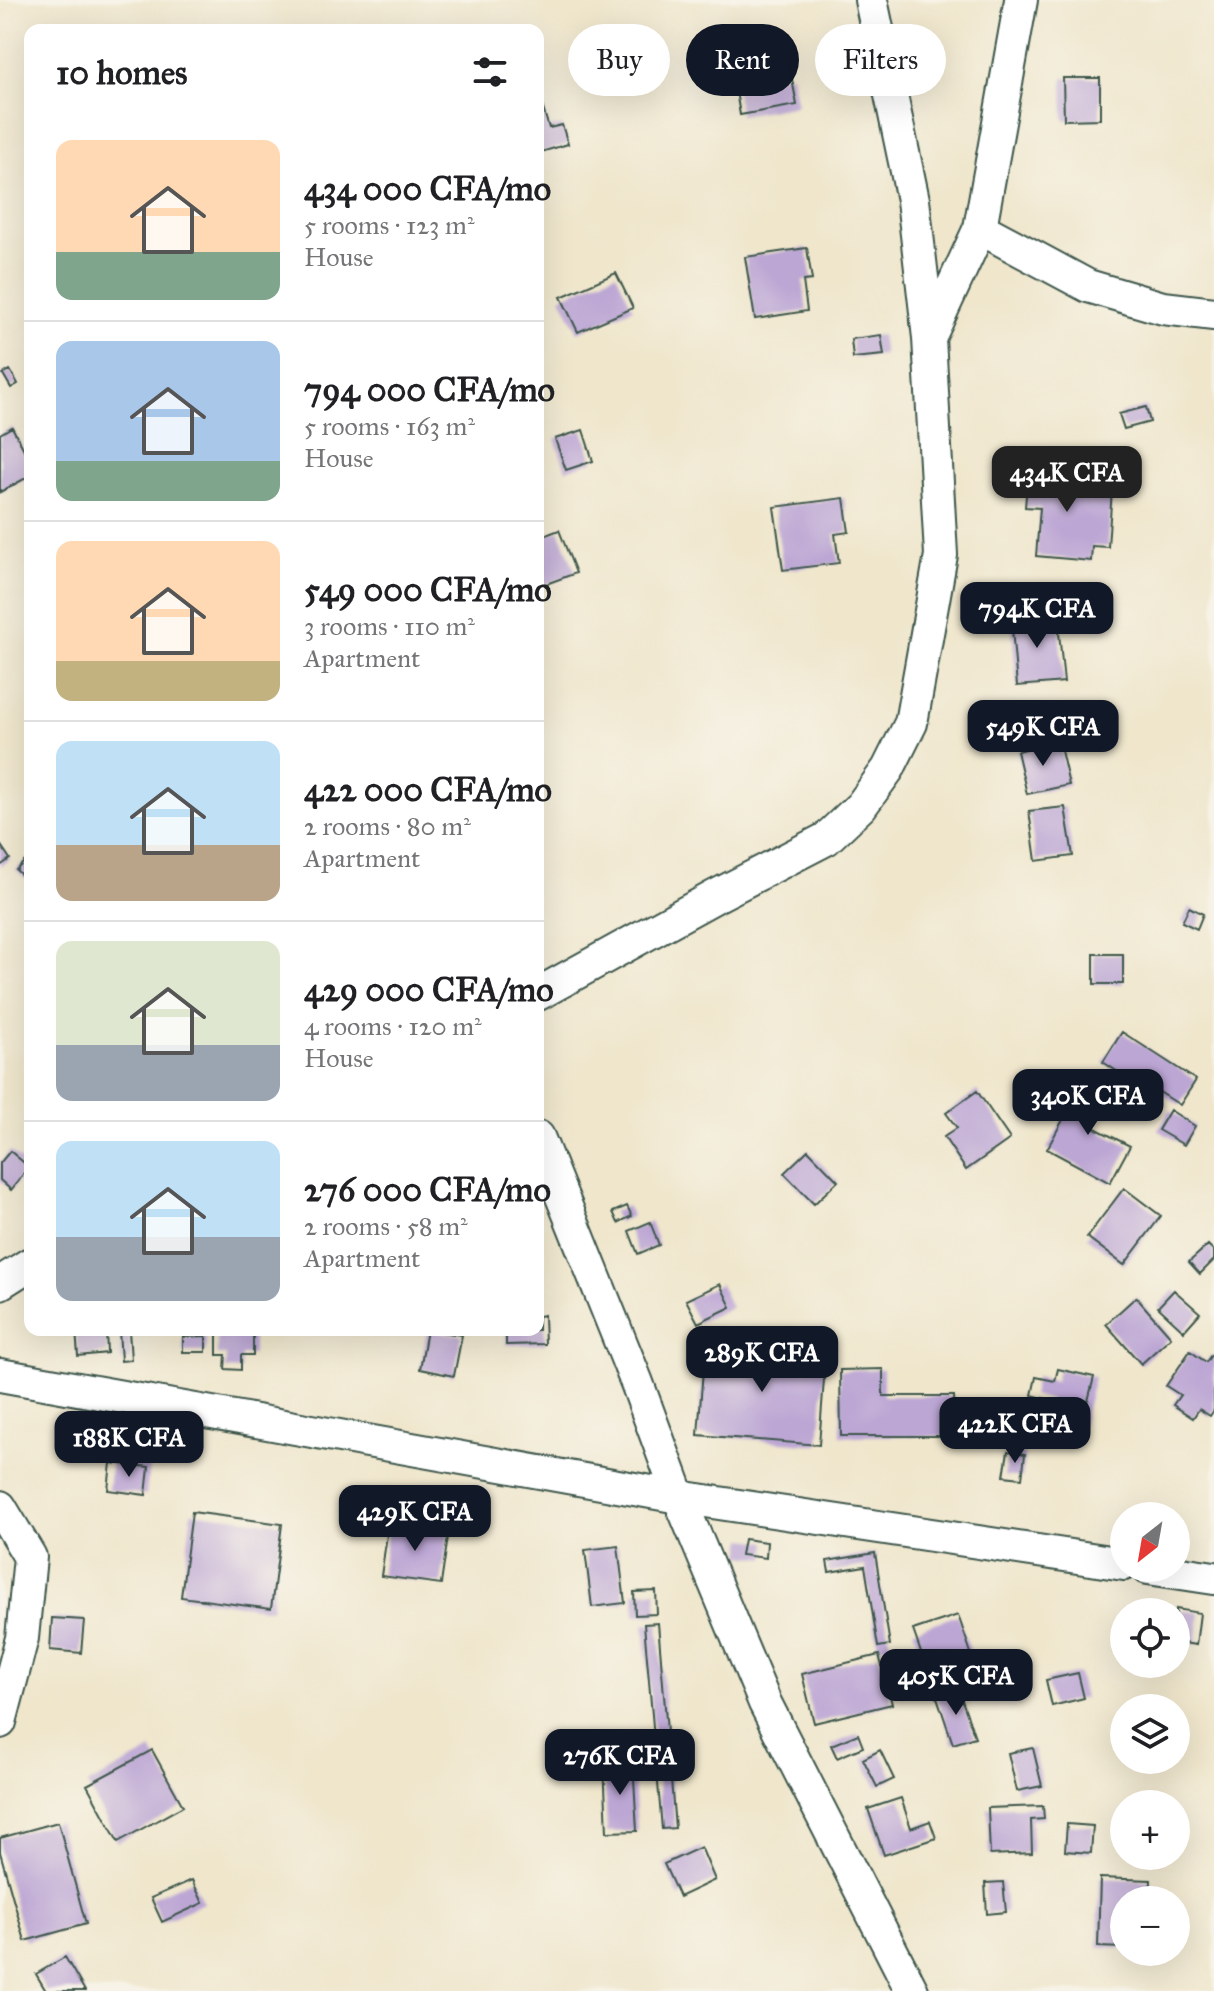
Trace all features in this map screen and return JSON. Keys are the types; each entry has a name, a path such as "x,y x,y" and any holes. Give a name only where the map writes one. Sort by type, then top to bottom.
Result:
{"street":[{"path":"544,991 826,839 861,806 888,769 911,723 941,555 929,338 913,200 871,0"},
{"path":"929,338 980,228 1021,0"},
{"path":"980,228 1088,286 1163,308 1214,314"},
{"path":"544,1152 637,1383 679,1497 765,1703 912,1991"},
{"path":"0,1283 24,1268"},
{"path":"0,1379 679,1497 1110,1562"},
{"path":"0,1507 30,1557 22,1638 0,1722"},
{"path":"1190,1574 1214,1578"}],"building":[{"path":"1063,78 1100,78 1100,119 1064,120"},
{"path":"737,96 795,96 797,105 740,115"},
{"path":"544,112 549,128 562,125 568,144 544,151"},
{"path":"807,248 812,280 803,281 807,311 755,319 745,257"},
{"path":"616,273 633,308 578,332 561,297"},
{"path":"881,335 884,355 853,358 851,339"},
{"path":"10,370 18,384 11,388 3,374"},
{"path":"1146,407 1150,422 1124,429 1119,414"},
{"path":"12,427 24,450 24,479 0,492 0,434"},
{"path":"583,430 593,461 566,470 555,439"},
{"path":"1029,463 1068,466 1067,485 1112,489 1108,547 1092,546 1091,561 1036,556 1040,508 1025,507"},
{"path":"844,498 849,532 835,534 839,563 783,570 774,507"},
{"path":"559,530 576,573 544,585 544,536"},
{"path":"1057,613 1064,682 1017,686 1011,617"},
{"path":"1059,742 1069,785 1027,794 1017,751"},
{"path":"1065,807 1073,856 1036,861 1029,811"},
{"path":"0,844 10,859 0,866"},
{"path":"24,862 24,877 16,870"},
{"path":"1189,907 1203,914 1197,929 1182,922"},
{"path":"1094,954 1123,954 1123,984 1094,984"},
{"path":"1122,1032 1196,1080 1180,1105 1148,1085 1145,1090 1103,1062"},
{"path":"1083,1083 1109,1097 1093,1127 1130,1146 1110,1183 1047,1149"},
{"path":"977,1091 1010,1139 966,1170 944,1137 957,1128 946,1113"},
{"path":"1170,1110 1195,1126 1184,1145 1158,1130"},
{"path":"808,1150 838,1181 814,1204 784,1173"},
{"path":"10,1151 24,1163 24,1173 11,1190 0,1180 0,1163"},
{"path":"1124,1188 1161,1216 1124,1265 1087,1237"},
{"path":"627,1206 632,1216 618,1223 613,1212"},
{"path":"650,1222 659,1245 638,1254 629,1231"},
{"path":"1208,1245 1214,1251 1214,1260 1200,1274 1189,1262"},
{"path":"720,1284 731,1307 698,1323 686,1300"},
{"path":"1174,1290 1200,1313 1184,1331 1158,1307"},
{"path":"1136,1297 1171,1337 1141,1364 1106,1324"},
{"path":"544,1315 545,1344 506,1345 506,1336 544,1336"},
{"path":"76,1336 106,1336 107,1353 78,1356"},
{"path":"119,1336 129,1336 131,1360 121,1361"},
{"path":"206,1336 206,1352 183,1352 183,1337"},
{"path":"217,1336 253,1336 253,1355 241,1355 241,1370 225,1369 226,1355 217,1355"},
{"path":"426,1336 462,1336 454,1376 420,1369"},
{"path":"705,1343 826,1353 819,1445 698,1435"},
{"path":"1190,1351 1206,1362 1211,1355 1214,1357 1214,1410 1210,1416 1199,1409 1193,1418 1173,1405 1180,1395 1166,1386"},
{"path":"883,1369 883,1396 954,1396 955,1436 841,1436 840,1370"},
{"path":"1058,1369 1094,1377 1081,1429 1046,1420 1050,1400 1032,1395 1036,1377 1055,1381"},
{"path":"1008,1451 1025,1454 1022,1478 1004,1476"},
{"path":"111,1463 149,1467 146,1495 108,1490"},
{"path":"192,1512 282,1524 271,1609 181,1597"},
{"path":"389,1521 449,1530 441,1584 381,1576"},
{"path":"744,1539 767,1542 766,1558 741,1555"},
{"path":"618,1546 625,1603 592,1607 585,1550"},
{"path":"875,1553 890,1645 878,1647 865,1566 829,1572 827,1561"},
{"path":"656,1591 657,1614 635,1615 634,1592"},
{"path":"1190,1611 1200,1613 1196,1645 1190,1644"},
{"path":"958,1615 971,1653 926,1667 913,1630"},
{"path":"52,1618 84,1620 81,1653 50,1650"},
{"path":"658,1623 675,1828 662,1829 644,1624"},
{"path":"879,1655 892,1704 814,1723 802,1674"},
{"path":"1078,1673 1084,1698 1052,1706 1046,1680"},
{"path":"958,1689 975,1737 953,1744 937,1697"},
{"path":"858,1734 863,1747 837,1758 831,1745"},
{"path":"1033,1748 1042,1786 1017,1791 1008,1753"},
{"path":"152,1750 183,1806 118,1842 87,1785"},
{"path":"880,1750 894,1779 877,1787 863,1759"},
{"path":"633,1762 637,1831 607,1832 604,1763"},
{"path":"901,1798 911,1828 930,1821 936,1838 884,1855 868,1809"},
{"path":"1043,1806 1044,1819 1031,1820 1032,1853 990,1855 988,1808"},
{"path":"58,1822 86,1924 25,1941 0,1852 0,1838"},
{"path":"1067,1824 1093,1826 1091,1853 1065,1851"},
{"path":"701,1847 715,1880 679,1897 664,1864"},
{"path":"1100,1878 1151,1880 1151,1886 1110,1886 1110,1947 1098,1947"},
{"path":"192,1880 203,1903 162,1922 151,1898"},
{"path":"1003,1882 1006,1912 987,1914 985,1883"},
{"path":"65,1957 85,1991 46,1991 36,1974"}]}
